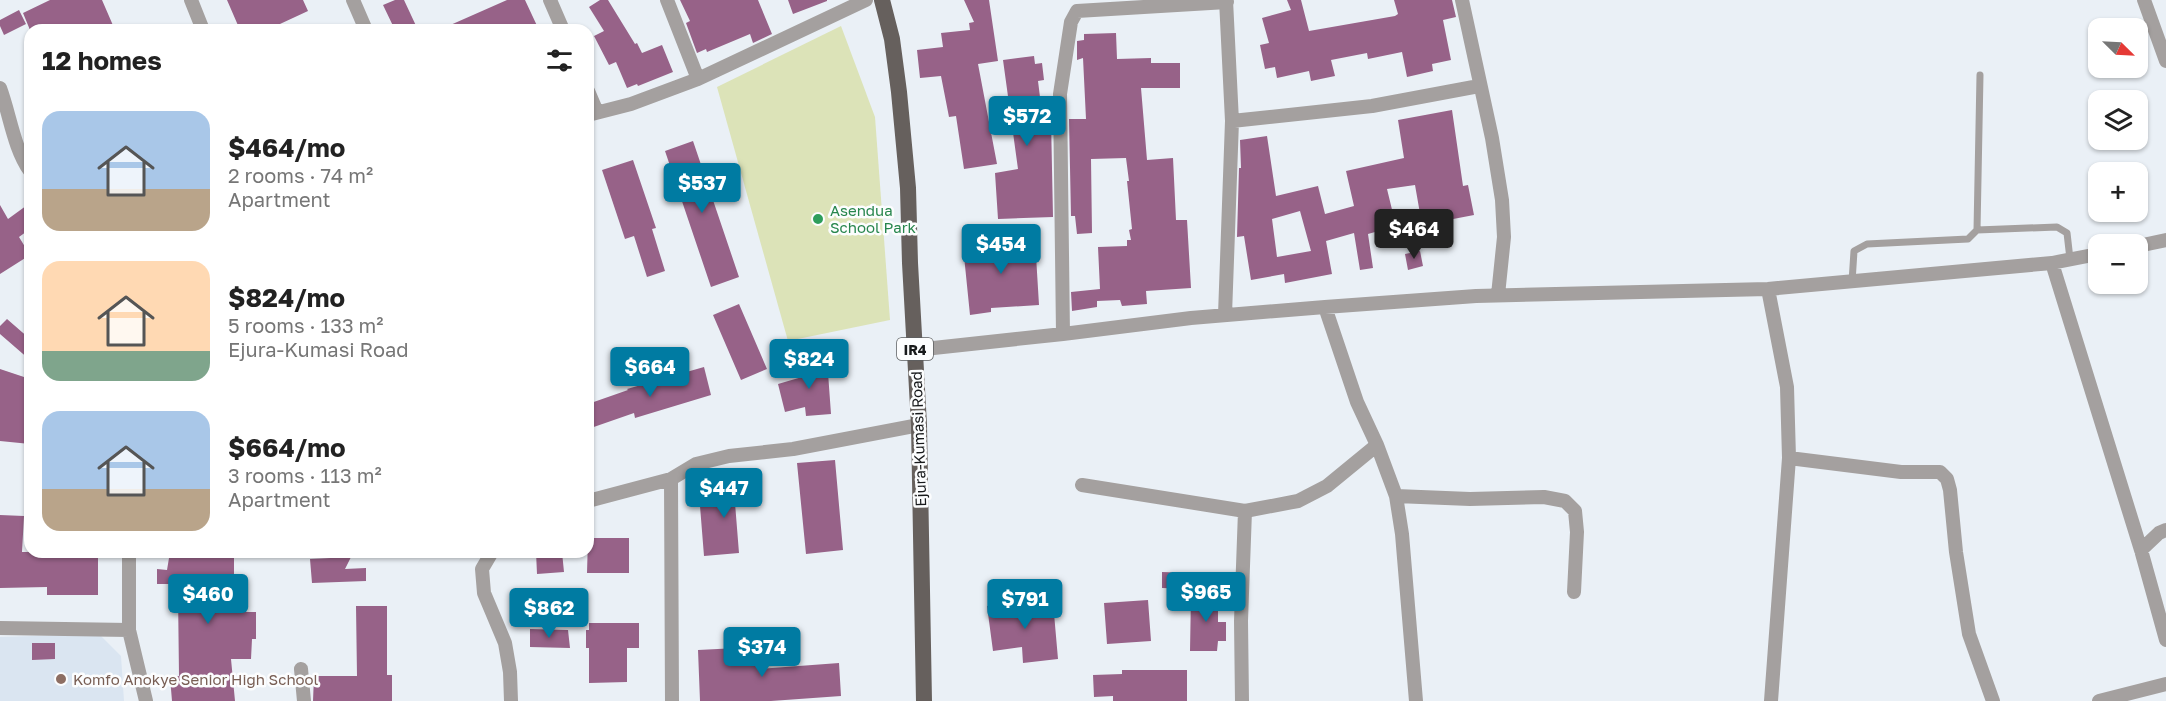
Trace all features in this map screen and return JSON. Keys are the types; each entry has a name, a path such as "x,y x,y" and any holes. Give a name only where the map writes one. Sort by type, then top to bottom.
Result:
{"main road":[{"name":"Ejura-Kumasi Road","path":"882,0 892,39 908,188 919,425 924,701"}],"street":[{"path":"191,0 201,24"},
{"path":"352,0 363,24"},
{"path":"550,0 560,24"},
{"path":"667,0 698,79"},
{"path":"594,114 632,104 698,79 866,0"},
{"path":"1462,0 1492,138 1502,200 1504,237 1498,295"},
{"path":"2144,0 2166,61"},
{"path":"1063,334 1060,94 1071,22 1077,11 1090,9 1117,10 1226,1 1232,120 1225,315"},
{"path":"1232,120 1372,106 1479,86"},
{"path":"0,88 24,162"},
{"path":"2148,244 2166,240"},
{"path":"915,350 1225,315 1324,307 1498,295 1768,289 2052,263 2088,256"},
{"path":"2052,263 2166,640"},
{"path":"1768,289 1787,387 1789,458 1771,701"},
{"path":"1324,307 1352,391 1377,445 1396,495 1402,534 1416,701"},
{"path":"594,499 671,479 696,464 729,456 793,449 919,425"},
{"path":"1082,485 1245,511 1298,501 1327,486 1377,445"},
{"path":"1789,458 1901,472 1940,472 1947,479 1969,634 1993,701"},
{"path":"671,479 672,701"},
{"path":"1396,495 1470,499 1544,497 1565,501 1575,511 1577,532 1574,592"},
{"path":"1242,701 1241,621 1245,511"},
{"path":"2140,550 2159,533 2166,530"},
{"path":"129,558 129,630 146,701"},
{"path":"488,558 482,569 484,593 505,642 510,672 511,701"},
{"path":"0,628 129,630"},
{"path":"301,669 304,701"},
{"path":"2099,701 2166,684"}],"lane":[{"path":"1977,230 1980,75"},
{"path":"1852,282 1854,251 1867,244 1968,239 1977,230 2057,227 2067,233 2070,260"}],"shaded area":[{"name":"Komfo Anokye Senior High School","path":"99,634 121,656 124,701 0,701 0,637"}],"green space":[{"name":"Asendua School Park","path":"841,26 875,117 890,320 788,341 717,87"}],"building":[{"path":"50,0 102,0 112,24 28,24 23,13"},
{"path":"227,0 303,0 308,11 280,24 237,24"},
{"path":"395,0 404,0 415,24 392,24 383,5"},
{"path":"507,0 525,0 536,24 453,24"},
{"path":"600,0 608,0 642,53 662,45 673,72 627,88 616,62 609,65 594,36 604,31 589,7"},
{"path":"680,0 758,0 772,34 753,43 750,34 707,52 706,49 697,53 686,23 690,21"},
{"path":"788,0 827,0 827,1 793,14"},
{"path":"964,0 989,0 998,61 978,64 997,164 964,169 956,116 949,117 941,76 920,78 917,50 943,47 941,33 970,30 969,23 974,22"},
{"path":"1287,0 1301,0 1309,31 1395,16 1398,14 1394,0 1452,0 1456,17 1443,20 1451,60 1432,64 1433,71 1407,77 1402,52 1368,59 1367,53 1331,60 1335,76 1311,81 1309,71 1277,78 1275,67 1265,69 1260,45 1269,43 1262,18 1291,10"},
{"path":"19,10 26,24 4,35 0,20"},
{"path":"1116,33 1117,59 1151,58 1151,63 1180,63 1180,88 1141,88 1147,160 1173,158 1176,220 1187,220 1191,288 1146,291 1147,304 1122,306 1120,300 1097,301 1097,307 1072,311 1071,292 1100,289 1098,247 1127,246 1127,240 1131,240 1126,158 1091,159 1092,233 1077,234 1075,216 1071,216 1069,119 1086,119 1083,58 1077,60 1077,41 1084,40 1084,34"},
{"path":"1034,56 1035,64 1042,63 1044,80 1038,81 1043,121 1051,120 1053,217 998,219 995,173 1018,169 1003,60"},
{"path":"1452,110 1463,186 1468,185 1474,215 1422,225 1415,185 1387,189 1396,226 1368,234 1373,268 1360,270 1354,233 1326,241 1332,274 1285,283 1284,274 1251,280 1244,236 1237,237 1239,168 1241,168 1240,140 1267,136 1276,196 1318,186 1325,214 1354,206 1346,171 1404,158 1398,120","holes":["1300,211 1311,251 1277,257 1272,219"]},
{"path":"693,141 739,277 711,287 665,151"},
{"path":"633,160 656,228 652,229 665,271 647,277 634,236 625,239 602,170"},
{"path":"0,205 8,219 24,207 24,233 19,237 24,245 24,259 0,274"},
{"path":"1035,239 1039,305 991,308 991,312 970,315 963,246"},
{"path":"1420,251 1423,266 1408,270 1405,254"},
{"path":"739,304 767,369 741,380 713,315"},
{"path":"7,319 24,334 24,355 0,334 0,326"},
{"path":"827,359 831,414 806,416 805,407 785,412 778,384 802,377 801,361"},
{"path":"704,367 711,395 635,418 634,413 594,427 594,402 627,389"},
{"path":"0,369 24,377 24,443 0,441"},
{"path":"835,460 843,550 806,554 797,463"},
{"path":"739,478 754,478 754,503 735,503 739,553 704,556 700,506 711,506 710,492 740,489"},
{"path":"0,515 24,516 22,552 24,552 24,558 98,558 98,595 47,595 47,587 0,588"},
{"path":"594,538 629,538 629,573 587,573 587,558 594,558"},
{"path":"169,558 234,558 234,604 246,604 246,612 256,612 256,639 252,639 251,659 231,659 235,701 172,701 170,677 179,676 178,593 172,593 173,584 157,584 157,569 167,570"},
{"path":"350,558 345,569 366,568 366,581 312,583 310,559"},
{"path":"536,558 563,558 564,572 537,574"},
{"path":"1162,572 1192,573 1192,589 1162,588"},
{"path":"1191,594 1218,594 1218,622 1226,622 1226,641 1218,641 1217,651 1190,651"},
{"path":"1148,600 1151,641 1107,644 1104,603"},
{"path":"1053,602 1058,659 1023,663 1022,647 993,651 987,606 1005,604 1006,607"},
{"path":"356,606 387,606 387,675 392,675 392,701 313,701 314,676 357,676"},
{"path":"589,623 639,623 639,648 627,648 627,682 589,683 589,648 586,648 586,630 589,630"},
{"path":"530,629 568,630 570,648 530,647"},
{"path":"32,643 55,643 55,659 32,660"},
{"path":"757,647 758,669 839,663 841,696 771,701 700,701 698,650"},
{"path":"1122,670 1187,670 1187,701 1113,701 1113,696 1094,697 1093,675 1122,674"}],"place":[{"name":"Asendua School Park","path":"818,219"},
{"name":"Komfo Anokye Senior High School","path":"61,679"}]}
